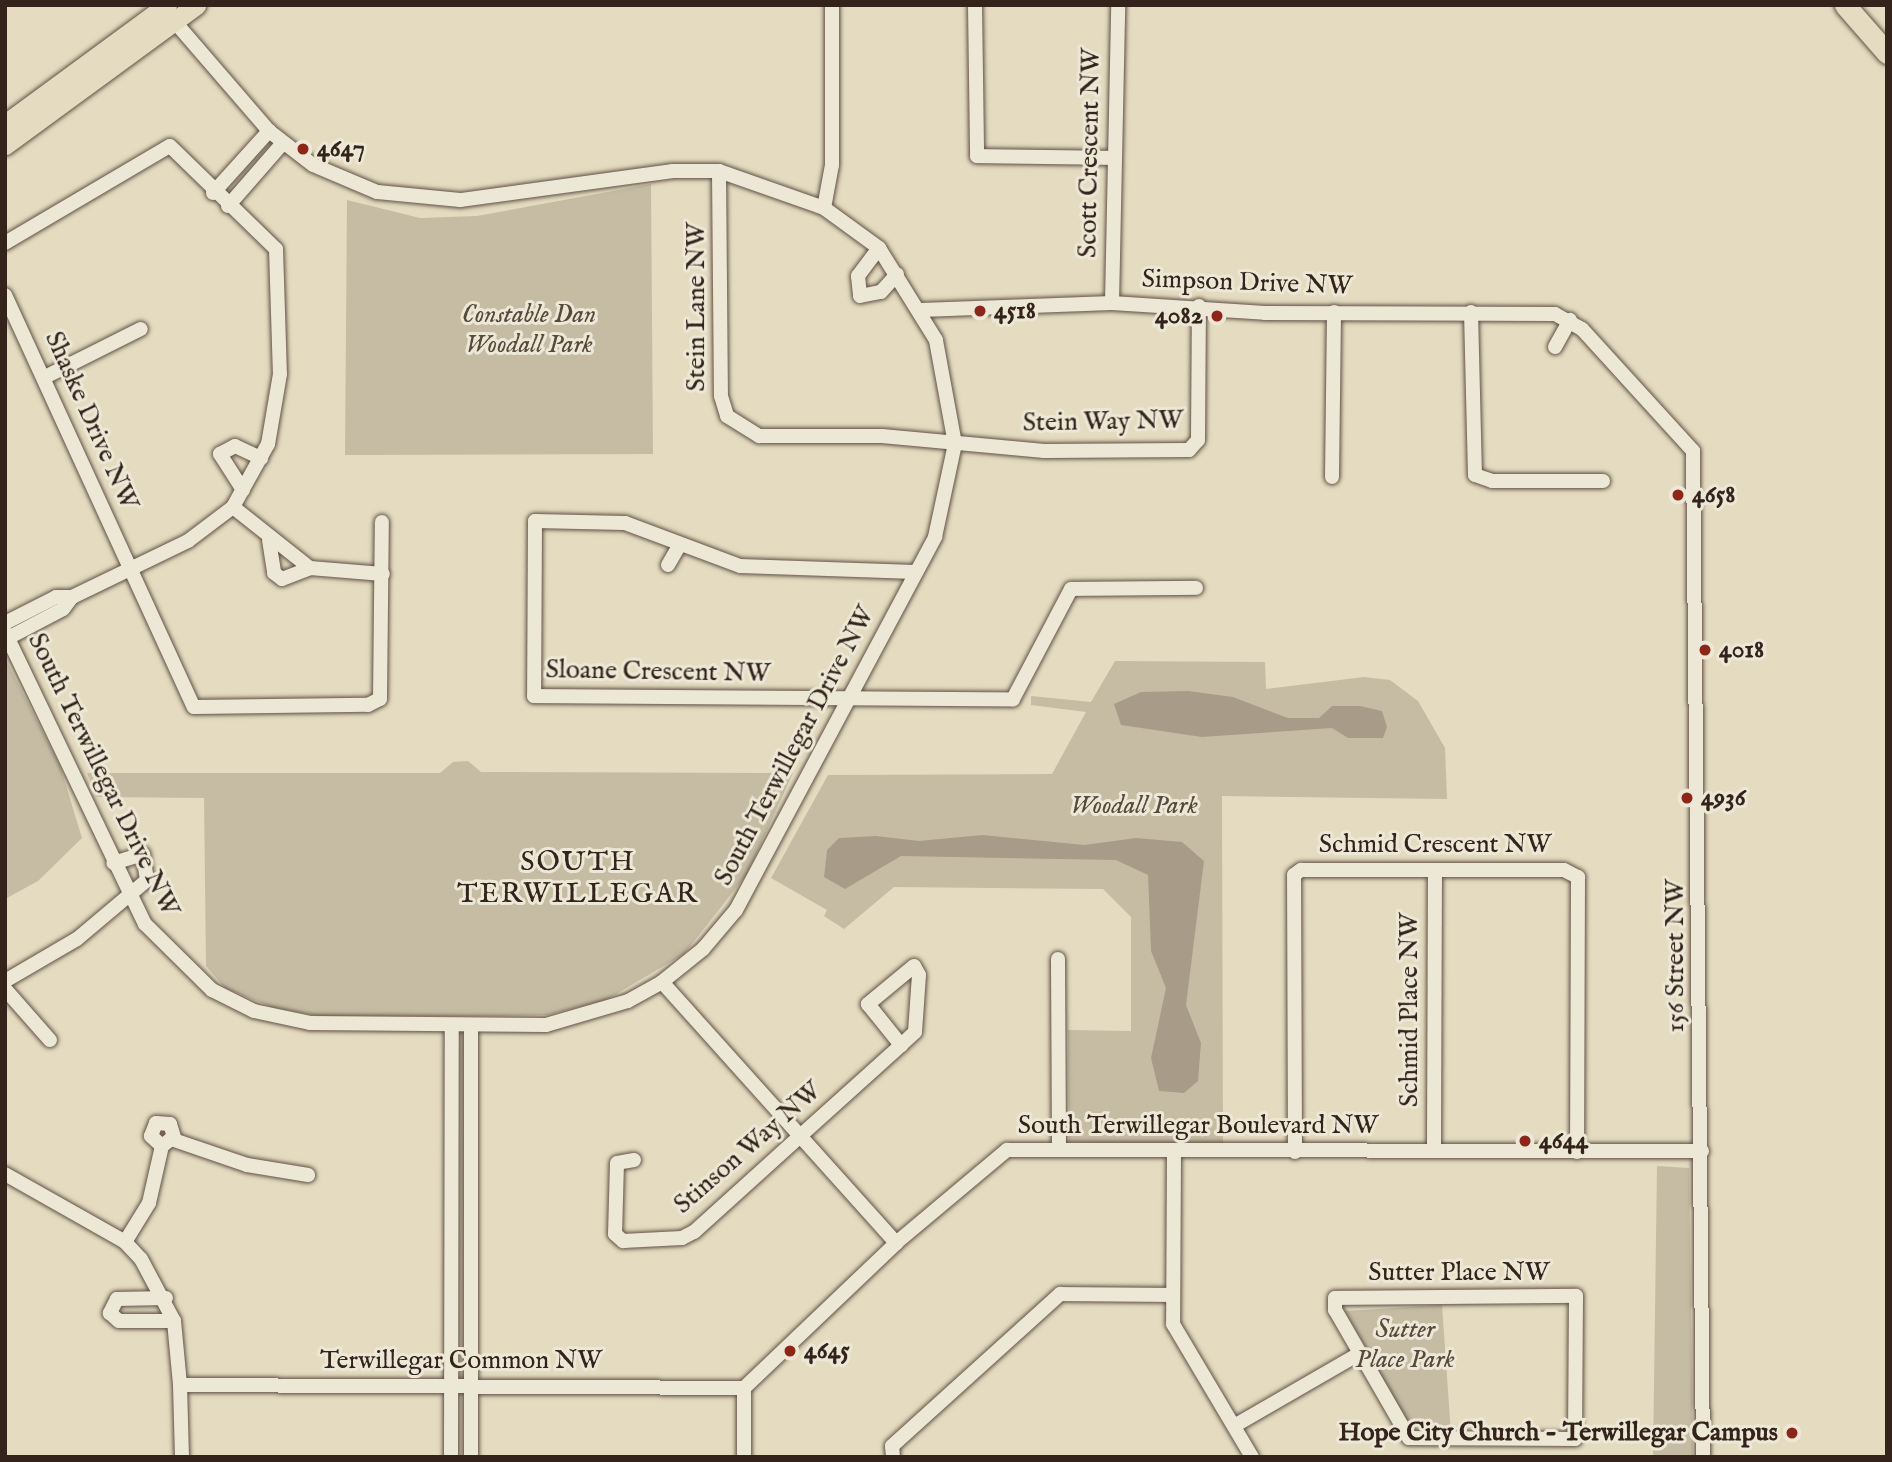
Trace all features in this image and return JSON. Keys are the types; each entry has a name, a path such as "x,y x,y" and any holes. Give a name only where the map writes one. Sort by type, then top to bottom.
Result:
{"highway":[{"path":"1845,5 1887,53"}],"main road":[{"path":"5,124 167,11 196,5"},
{"path":"5,145 167,11"}],"street":[{"path":"824,208 832,165 832,5"},
{"path":"975,5 977,156 1113,158"},
{"name":"Scott Crescent NW","path":"1112,303 1118,5"},
{"name":"South Terwillegar Drive NW","path":"7,635 127,891 175,960 212,990 254,1011 310,1023 471,1026 582,1017 662,982 703,949 736,910 852,699 935,537 956,443 936,340 921,310 879,248 824,208 719,171 673,171 422,200 349,183 283,143 269,131 167,11"},
{"path":"213,192 269,131"},
{"path":"228,206 283,143"},
{"path":"5,243 170,146 213,192 276,249 280,374 261,458 233,507 188,541 72,597 56,597 5,622"},
{"name":"Stein Lane NW","path":"719,171 721,396 727,416 759,436 956,443"},
{"path":"879,248 858,276 860,296 881,292 897,274"},
{"name":"Shaske Drive NW","path":"5,295 45,376 194,707 376,703 383,688 383,574"},
{"name":"Simpson Drive NW","path":"921,310 1112,303 1334,312 1538,312 1570,320"},
{"name":"Stein Way NW","path":"956,443 1044,452 1189,450 1198,440 1199,306"},
{"path":"1332,477 1334,312"},
{"path":"1471,312 1475,475 1492,481 1603,481"},
{"path":"1555,347 1570,320"},
{"name":"156 Street NW","path":"1570,320 1695,456 1703,1457"},
{"path":"45,376 141,330"},
{"path":"243,490 220,454 235,446 261,458"},
{"path":"233,507 269,540 310,568"},
{"name":"Sloane Crescent NW","path":"852,699 534,696 536,521 625,523 740,566 915,572"},
{"path":"269,540 274,573 282,579 310,568 383,574 382,522"},
{"path":"668,565 680,544"},
{"path":"852,699 1013,699 1071,589 1196,588"},
{"path":"7,635 63,609 72,597"},
{"path":"5,981 77,939 127,891 147,880 148,859 136,852 113,863"},
{"name":"Schmid Crescent NW","path":"1295,1152 1294,875 1301,870 1564,870 1577,877 1577,1152"},
{"name":"Schmid Place NW","path":"1434,1150 1435,871"},
{"path":"1058,959 1059,1150"},
{"name":"Stinson Way NW","path":"634,1160 617,1163 615,1234 623,1241 682,1238 799,1138 901,1045 920,1019 914,966 868,1004 901,1045"},
{"path":"662,982 799,1138 896,1243"},
{"path":"5,989 50,1040"},
{"path":"451,1457 452,1026"},
{"path":"471,1026 471,1457"},
{"path":"162,1146 151,1136 156,1123 170,1124 174,1137"},
{"path":"125,1242 149,1203 162,1146 174,1137"},
{"path":"174,1137 247,1165 308,1175"},
{"name":"South Terwillegar Boulevard NW","path":"744,1388 896,1243 999,1154 1059,1150 1702,1151"},
{"path":"1174,1151 1170,1295 1172,1324 1252,1457"},
{"path":"5,1174 125,1242 166,1298 174,1321 180,1385 181,1457"},
{"path":"893,1457 892,1446 1060,1294 1170,1295"},
{"name":"Sutter Place NW","path":"1576,1296 1575,1439 1409,1438 1357,1355 1335,1298 1576,1296"},
{"path":"166,1298 121,1298 110,1313 119,1321 174,1321"},
{"path":"1234,1426 1357,1355"},
{"name":"Terwillegar Common NW","path":"180,1385 744,1388"},
{"path":"744,1388 744,1457"}],"green space":[{"name":"Constable Dan Woodall Park","path":"651,184 653,454 345,455 347,200 420,218 477,216"},
{"path":"5,658 60,766 82,838 38,881 5,899"},
{"name":"Woodall Park","path":"1115,661 1265,662 1266,689 1364,677 1390,680 1418,701 1445,748 1447,799 1222,796 1223,1143 1069,1142 1068,1030 1131,1031 1131,917 1103,889 894,887 844,929 824,916 827,910 771,878 828,775 1052,774 1086,712 1031,705 1031,696 1091,702"},
{"path":"468,761 481,772 793,773 747,874 684,954 606,1000 547,1015 320,1016 274,1008 225,988 206,966 204,798 97,797 87,773 440,773 453,762"},
{"path":"1657,1166 1689,1168 1693,1457 1653,1457"},
{"name":"Sutter Place Park","path":"1442,1305 1451,1434 1414,1434 1345,1311"}],"shaded area":[{"path":"1188,691 1233,697 1288,718 1319,718 1332,706 1360,706 1382,711 1387,727 1383,738 1348,738 1332,728 1202,737 1121,725 1114,704 1141,692"},
{"path":"982,835 1084,845 1136,838 1182,842 1204,861 1186,1005 1201,1043 1198,1081 1184,1093 1159,1091 1151,1058 1166,988 1151,951 1148,875 1116,860 901,856 845,889 824,877 827,850 839,838 876,836 919,841"}],"place":[{"name":"4647","path":"303,149"},
{"name":"4518","path":"980,311"},
{"name":"4082","path":"1217,316"},
{"name":"4658","path":"1678,495"},
{"name":"4018","path":"1705,650"},
{"name":"4936","path":"1687,798"},
{"name":"4644","path":"1525,1141"},
{"name":"4645","path":"790,1351"},
{"name":"Hope City Church - Terwillegar Campus","path":"1792,1433"}],"district":[{"name":"SOUTH TERWILLEGAR","path":"578,879"}]}
